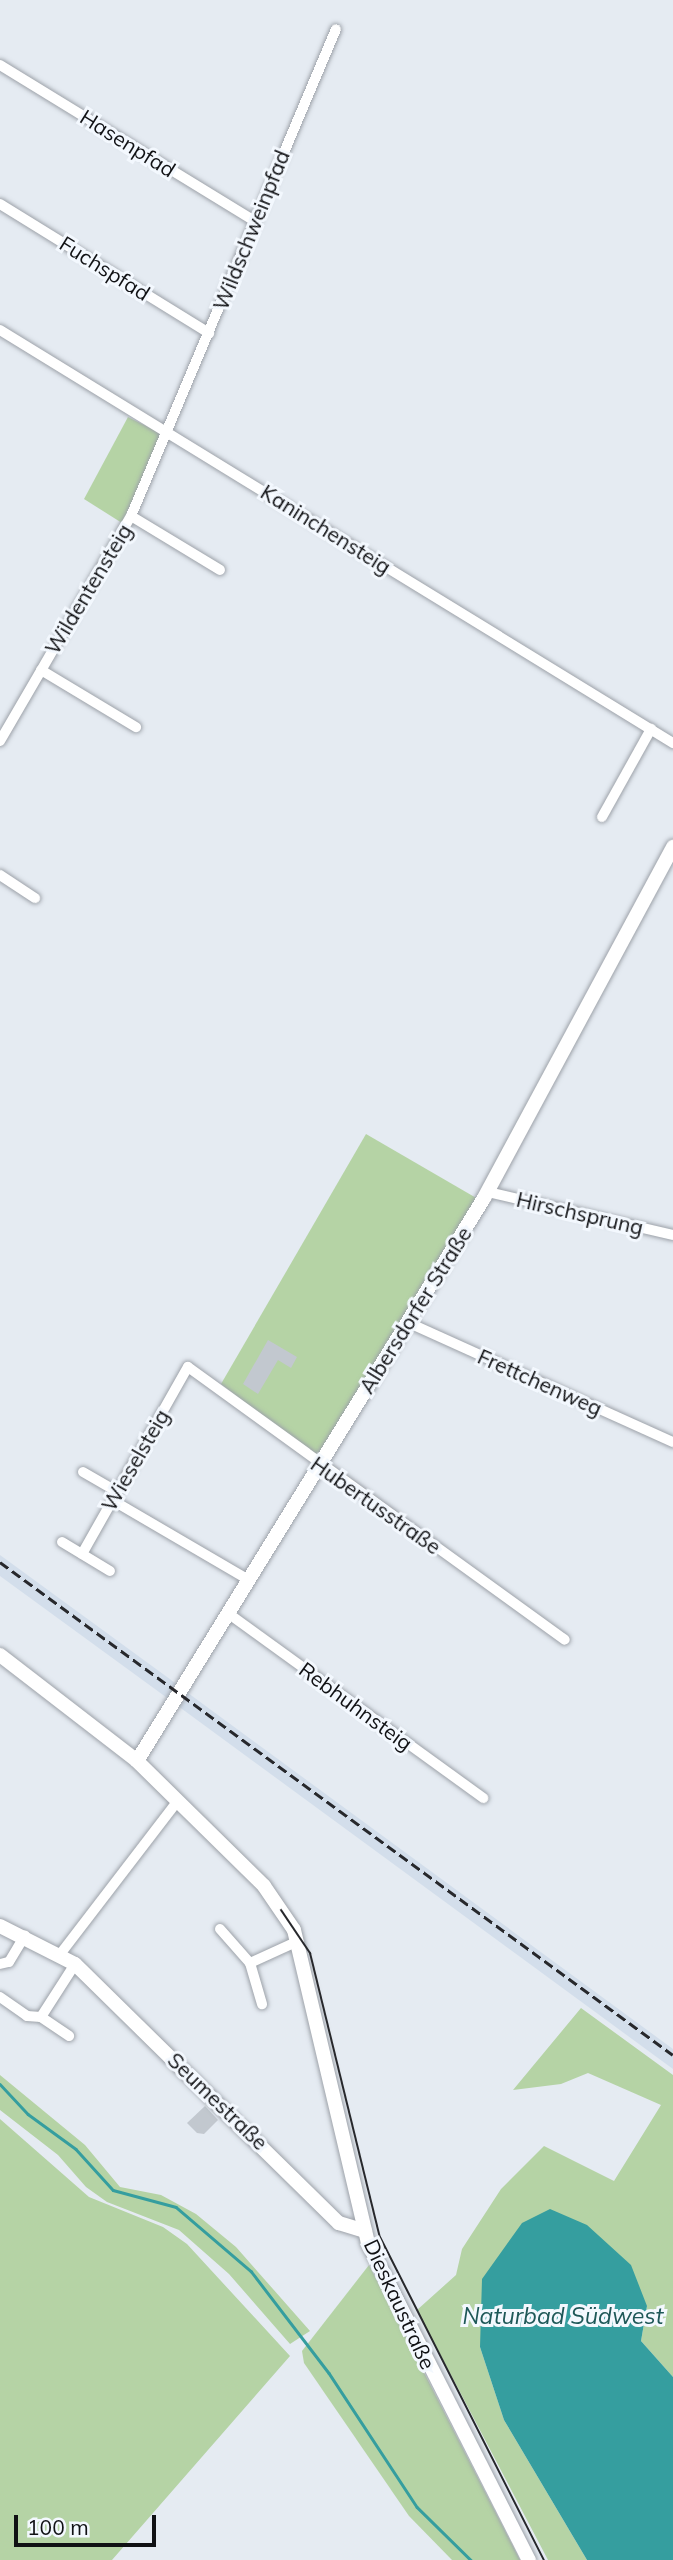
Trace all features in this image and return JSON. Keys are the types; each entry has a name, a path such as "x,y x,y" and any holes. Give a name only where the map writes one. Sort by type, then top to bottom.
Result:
{"street":[{"name":"Wildschweinpfad","path":"169,433 336,29"},
{"name":"Hasenpfad","path":"0,65 256,222"},
{"name":"Fuchspfad","path":"0,204 209,333"},
{"name":"Kaninchensteig","path":"0,330 673,743"},
{"name":"Wildentensteig","path":"0,741 131,516 169,433"},
{"path":"131,516 220,570"},
{"path":"41,670 136,727"},
{"path":"602,817 651,729"},
{"name":"Albersdorfer Straße","path":"137,1761 488,1192 673,848"},
{"path":"0,875 35,898"},
{"name":"Hirschsprung","path":"488,1192 673,1235"},
{"name":"Frettchenweg","path":"407,1322 673,1442"},
{"name":"Hubertusstraße","path":"188,1367 318,1465 565,1640"},
{"name":"Wieselsteig","path":"82,1554 188,1367"},
{"path":"83,1472 115,1496 249,1580"},
{"path":"62,1542 110,1571"},
{"name":"Rebhuhnsteig","path":"229,1614 483,1798"},
{"name":"Dieskaustraße","path":"0,1655 137,1761 264,1886 281,1910 298,1941 365,2231 529,2560"},
{"path":"61,1953 177,1802"},
{"name":"Seumestraße","path":"0,1926 61,1953 75,1964 339,2222 365,2231"},
{"path":"220,1929 250,1963 262,2004"},
{"path":"0,1964 9,1962 24,1935"},
{"path":"250,1963 298,1941"},
{"path":"41,2017 75,1964"},
{"path":"0,1997 27,2016 41,2017 69,2036"}],"shaded area":[{"path":"0,1555 178,1685 170,1700 0,1576"},
{"path":"188,1693 673,2049 673,2069 178,1706"}],"green space":[{"path":"128,417 162,434 122,523 84,499"},
{"path":"366,1134 478,1199 316,1457 221,1384"},
{"path":"581,2008 673,2075 673,2377 641,2341 647,2306 480,2347 504,2420 587,2560 548,2560 417,2310 456,2275 462,2249 501,2189 544,2146 614,2181 661,2105 588,2073 561,2084 513,2090"},
{"path":"0,2075 85,2145 120,2187 161,2195 196,2214 236,2247 310,2331 290,2344 229,2274 179,2230 107,2202 86,2187 58,2155 0,2110"},
{"path":"0,2119 89,2197 163,2227 187,2244 290,2356 112,2560 0,2560"},
{"path":"369,2265 520,2560 452,2560 409,2516 304,2363 302,2351"}],"water":[{"name":"Naturbad Südwest","path":"550,2209 587,2225 631,2265 647,2306 641,2341 673,2377 673,2560 587,2560 504,2420 480,2347 482,2279 522,2223"}],"building":[{"path":"268,1340 297,1357 291,1368 278,1360 258,1394 243,1384"},
{"path":"205,2106 218,2120 204,2134 197,2133 187,2123"}],"waterway":[{"path":"0,2084 28,2114 76,2149 113,2190 176,2207 251,2271 329,2373 417,2507 471,2560"}],"tram line":[{"path":"281,1910 310,1953 380,2237 544,2560"}],"railway":[{"path":"0,1562 673,2055"}]}
